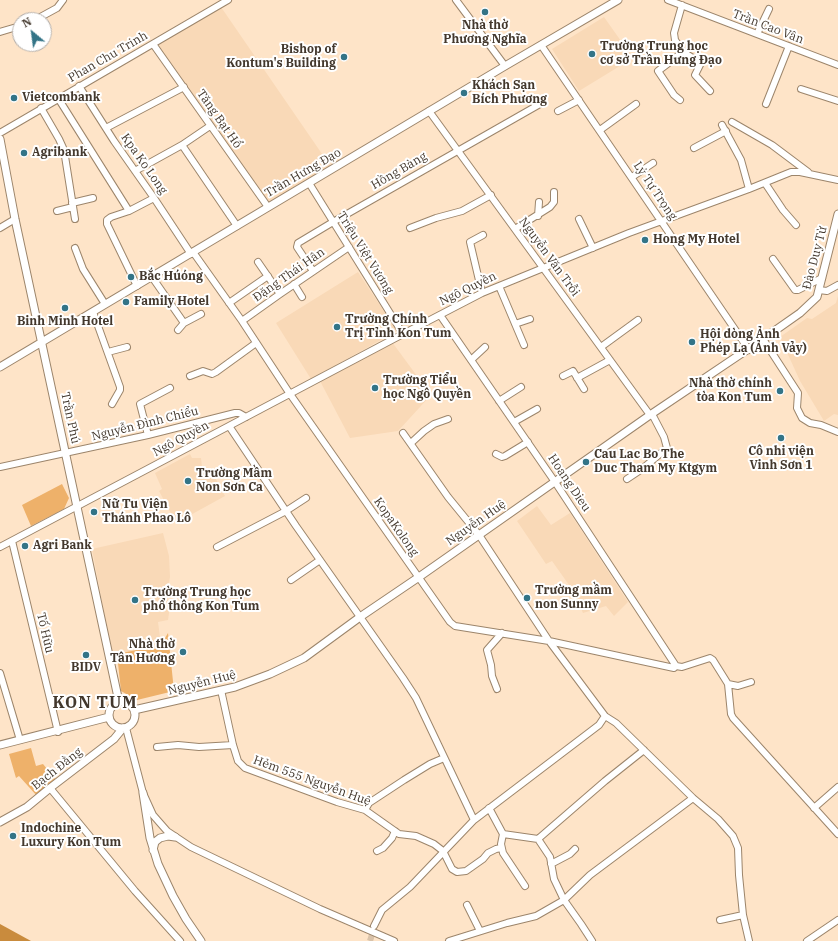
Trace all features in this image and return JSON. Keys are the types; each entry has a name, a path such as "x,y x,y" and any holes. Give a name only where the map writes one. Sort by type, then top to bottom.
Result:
{"street":[{"path":"50,12 62,4 63,0"},
{"name":"Phan Chu Trinh","path":"0,133 228,0"},
{"path":"456,0 505,66"},
{"name":"Trần Hưng Đạo","path":"0,367 618,0"},
{"name":"Trần Cao Vân","path":"668,0 838,65"},
{"path":"682,5 674,36 683,52 701,63 695,75 710,91"},
{"path":"757,34 769,9"},
{"path":"0,32 12,28"},
{"name":"Tăng Bạt Hổ","path":"153,44 268,207"},
{"name":"Lý Tự Trọng","path":"542,45 749,350"},
{"path":"766,104 789,46"},
{"path":"680,100 674,95 658,72 683,52"},
{"name":"Kpa Ko Long","path":"79,86 135,171 192,253"},
{"path":"106,128 184,87"},
{"path":"801,89 838,101"},
{"path":"58,98 129,211"},
{"path":"558,111 579,100"},
{"name":"Hồng Bàng","path":"313,271 297,245 332,222 540,104"},
{"path":"600,130 636,104"},
{"path":"41,108 60,139 64,150 75,219"},
{"name":"Nguyễn Văn Trỗi","path":"429,111 651,415 664,437 667,448 642,469 627,479"},
{"path":"732,122 772,145 811,175"},
{"path":"722,125 741,160 749,189"},
{"path":"135,171 182,145 210,126"},
{"path":"694,148 726,131"},
{"name":"Trần Phú","path":"0,139 15,219 119,702"},
{"path":"182,145 237,226"},
{"path":"632,177 653,163"},
{"name":"Ngô Quyền","path":"0,547 482,293 543,267 791,172 800,172 838,180"},
{"name":"Triệu Việt Vương","path":"309,183 332,222 404,334"},
{"path":"765,183 783,210 796,225"},
{"path":"515,229 538,216 550,207 554,202 554,192"},
{"path":"410,228 436,218 462,211 491,196"},
{"path":"57,210 92,198"},
{"path":"137,286 106,222 111,217 129,211 154,198"},
{"path":"538,216 539,202"},
{"name":"Đào Duy Từ","path":"809,306 817,297 838,214"},
{"path":"0,228 15,219"},
{"path":"579,219 592,248"},
{"path":"482,293 470,242 483,235"},
{"name":"Đặng Thái Hân","path":"242,321 349,247"},
{"path":"75,248 83,269 105,304"},
{"name":"KopaKolong","path":"192,253 242,321 290,394 450,622 455,626 549,641 674,668 676,666 682,667 710,658 713,660 728,684"},
{"path":"773,259 795,290 798,290 822,278"},
{"path":"258,262 280,294"},
{"path":"229,303 268,276"},
{"path":"152,277 184,323"},
{"path":"294,284 302,297"},
{"path":"819,290 827,291 838,284"},
{"path":"499,286 524,345"},
{"name":"Nguyễn Huệ","path":"134,710 235,687 270,674 304,658 360,617 651,415 749,350 809,306"},
{"path":"93,312 120,387 112,404"},
{"path":"178,330 184,323 201,314"},
{"name":"Hoang Dieu","path":"440,315 555,482 676,666"},
{"path":"516,324 530,320"},
{"path":"601,347 638,320"},
{"path":"763,339 798,393 797,408 802,418 810,423 821,425 838,432"},
{"path":"190,376 203,372 212,374 256,343"},
{"path":"108,352 127,347"},
{"path":"471,360 485,347"},
{"path":"577,378 610,360"},
{"path":"563,376 572,371 584,389"},
{"path":"499,401 521,387"},
{"path":"148,435 140,404 170,388"},
{"path":"514,422 537,409"},
{"name":"Nguyễn Đình Chiểu","path":"0,468 148,435 235,413 240,413 246,417"},
{"path":"411,443 434,424 448,419"},
{"path":"229,426 416,698 474,820"},
{"path":"403,433 448,497 479,535 549,641 605,716 616,723 693,798 718,819 733,836 738,845 743,914 749,941"},
{"path":"496,454 502,457 505,456 528,442"},
{"path":"217,547 286,511 306,498"},
{"name":"Tố Hữu","path":"12,540 58,732"},
{"path":"291,580 320,560"},
{"path":"497,689 492,676 487,650 502,633"},
{"path":"0,673 20,740"},
{"path":"751,682 738,686 728,684 731,714 838,834"},
{"name":"Hẻm 555 Nguyễn Huệ","path":"221,690 233,745 238,761 245,768 337,802 365,810 399,834 416,836 434,844 443,851"},
{"path":"119,702 126,702 131,705 134,710 134,719 132,724 124,728 113,725 109,717 109,711 112,706 119,702"},
{"path":"374,926 382,910 410,887 474,820 599,724 605,716"},
{"path":"0,745 58,732 109,717"},
{"path":"124,728 143,793 153,850 173,896 201,941"},
{"name":"Bạch Đằng","path":"0,822 27,807 114,739 124,728"},
{"path":"157,747 178,745 200,747 233,745"},
{"path":"538,839 605,781 644,750"},
{"path":"365,810 369,803 430,764 444,758"},
{"path":"814,808 838,787"},
{"path":"50,788 130,885 180,941"},
{"path":"143,793 153,815 167,831 191,848 314,906 394,941"},
{"path":"449,941 507,923 536,916 564,900 590,875 693,798"},
{"path":"489,808 503,834 501,848 506,859 525,886"},
{"path":"377,851 383,848 392,838 395,831"},
{"path":"503,834 538,839 550,857 554,879 564,900 592,941"},
{"path":"153,850 155,842 160,838 168,836 175,837"},
{"path":"443,851 452,869 457,872 469,869 483,859 488,853 501,848"},
{"path":"551,864 570,854 574,849"},
{"path":"466,905 480,931"},
{"path":"720,920 743,914"},
{"path":"807,941 838,920"}],"shaded area":[{"path":"221,7 331,167 271,205 156,42"},
{"name":"Trường Trung học cơ sở Trần Hưng Đạo","path":"604,17 633,58 579,91 552,49"},
{"name":"Trường Chính Trị Tỉnh Kon Tum","path":"358,272 397,331 311,379 276,323"},
{"path":"838,296 838,415 834,414 824,421 800,381 780,337 807,318 812,319 836,303"},
{"name":"Trường Tiểu học Ngô Quyền","path":"392,342 431,395 398,431 350,438 320,381"},
{"name":"Trường Mầm Non Sơn Ca","path":"190,454 192,458 201,458 202,467 210,468 225,496 176,523 159,491 162,489 155,473"},
{"path":"62,484 69,498 64,509 31,526 22,505"},
{"path":"537,506 551,525 570,513 628,602 614,616 606,606 583,613 574,592 552,561 546,564 517,521"},
{"name":"Trường Trung học phổ thông Kon Tum","path":"163,533 169,556 170,577 167,594 169,613 168,620 158,622 161,645 112,655 92,549"},
{"path":"168,633 174,691 137,700 121,691 117,654 161,645"},
{"path":"31,748 36,766 43,764 56,780 37,796 19,776 16,778 9,754"},
{"path":"0,924 31,941 0,941"}],"tunnel":[{"path":"370,941 374,928"}],"place":[{"name":"Nhà thờ Phương Nghĩa","path":"485,12"},
{"name":"Trường Trung học cơ sở Trần Hưng Đạo","path":"592,54"},
{"name":"Bishop of Kontum's Building","path":"344,57"},
{"name":"Khách Sạn Bích Phương","path":"464,93"},
{"name":"Vietcombank","path":"14,98"},
{"name":"Agribank","path":"24,153"},
{"name":"Hong My Hotel","path":"645,240"},
{"name":"Bắc Húóng","path":"131,277"},
{"name":"Family Hotel","path":"126,302"},
{"name":"Binh Minh Hotel","path":"65,308"},
{"name":"Trường Chính Trị Tỉnh Kon Tum","path":"337,327"},
{"name":"Hội dòng Ảnh Phép Lạ (Ảnh Vảy)","path":"692,342"},
{"name":"Trường Tiểu học Ngô Quyền","path":"375,388"},
{"name":"Nhà thờ chính tòa Kon Tum","path":"780,391"},
{"name":"Cô nhi viện Vinh Sơn 1","path":"781,438"},
{"name":"Cau Lac Bo The Duc Tham My Ktgym","path":"586,462"},
{"name":"Trường Mầm Non Sơn Ca","path":"188,481"},
{"name":"Nữ Tu Viện Thánh Phao Lô","path":"94,512"},
{"name":"Agri Bank","path":"25,546"},
{"name":"Trường mầm non Sunny","path":"527,598"},
{"name":"Trường Trung học phổ thông Kon Tum","path":"135,600"},
{"name":"Nhà thờ Tân Hương","path":"183,652"},
{"name":"BIDV","path":"86,655"},
{"name":"Indochine Luxury Kon Tum","path":"13,836"}],"district":[{"name":"KON TUM","path":"95,703"}]}
